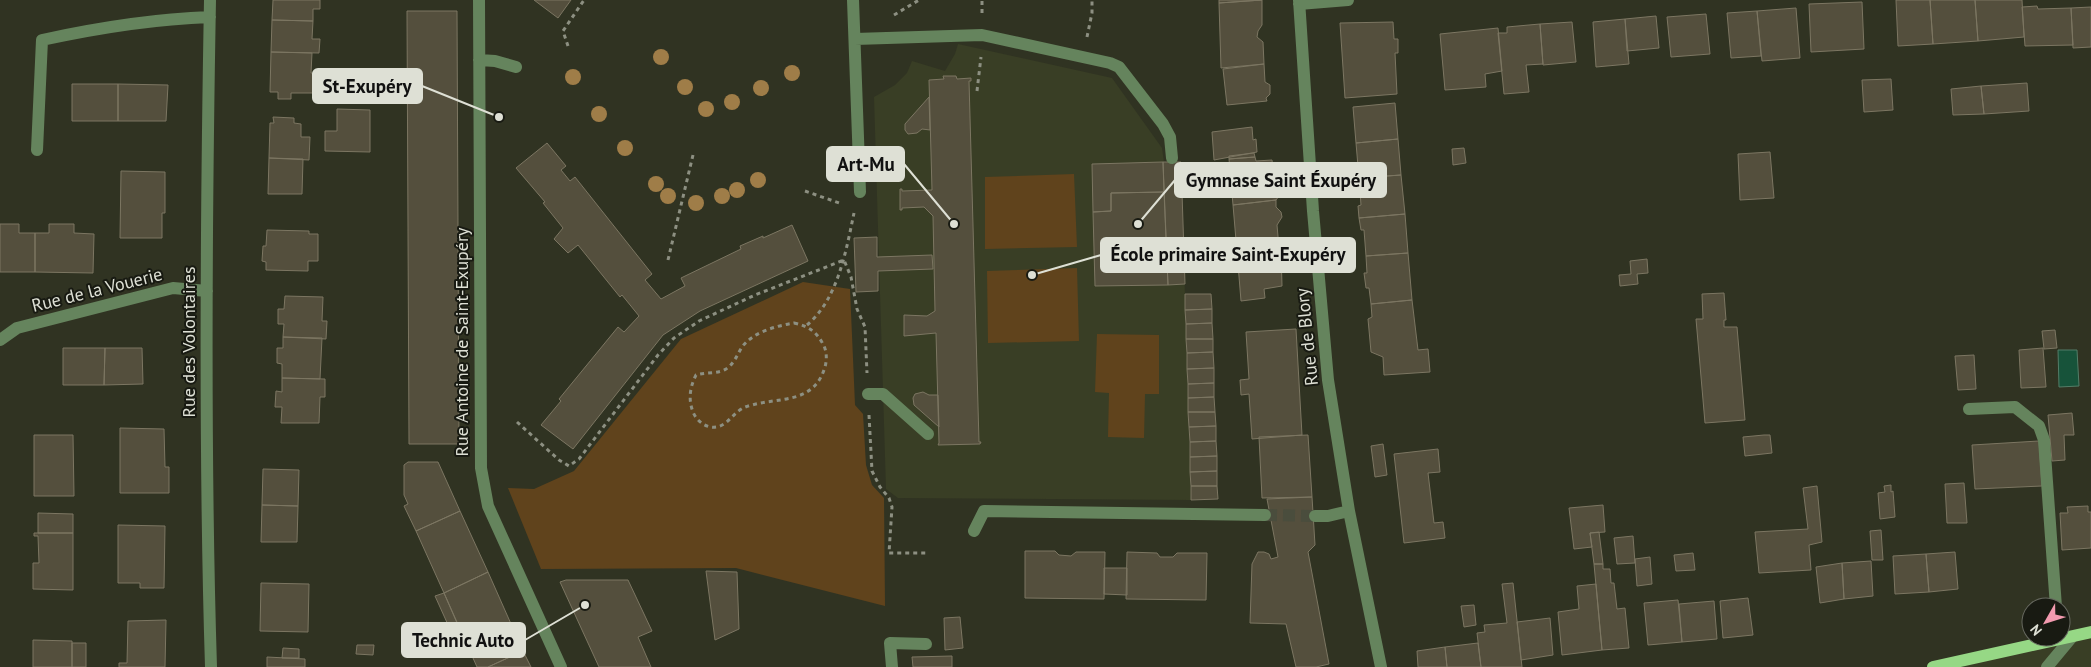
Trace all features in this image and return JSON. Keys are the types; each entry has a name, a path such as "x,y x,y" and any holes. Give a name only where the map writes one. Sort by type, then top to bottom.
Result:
{"main road":[{"path":"2071,636 2091,632"},
{"path":"1933,667 1971,663 2031,647"}],"street":[{"name":"Rue des Volontaires","path":"210,0 206,290 207,529 211,667"},
{"name":"Rue Antoine de Saint-Exupéry","path":"479,0 481,468 488,506 561,667"},
{"path":"853,0 860,192"},
{"path":"1299,2 1348,0"},
{"name":"Rue de Blory","path":"1299,2 1313,211 1328,380 1349,511 1381,667"},
{"path":"37,150 42,40 78,32 168,18 210,16"},
{"path":"855,39 982,35 1110,63 1119,67 1163,124 1170,137 1172,158"},
{"path":"479,60 495,61 516,67"},
{"name":"Rue de la Vouerie","path":"0,340 17,328 173,288 206,290"},
{"path":"868,394 883,394 928,434"},
{"path":"1969,409 2015,407 2039,426 2044,440 2055,597"},
{"path":"974,530 984,511 1265,515"},
{"path":"1315,516 1328,516 1349,511"},
{"path":"892,667 890,643 926,644"},
{"path":"2047,667 2059,647"}],"path":[{"path":"568,46 563,31 584,0"},
{"path":"1082,56 1090,26 1092,0"},
{"path":"668,260 693,155"},
{"path":"805,192 855,208"},
{"path":"807,325 825,346 826,362 823,374 814,386 804,394 779,401 749,405 736,412 723,425 709,428 700,423 690,406 689,394 696,376 724,370 732,365 745,343 758,335 778,326 794,323 807,325 817,317 826,303 844,260 860,192"},
{"path":"844,260 851,277 857,309 865,327 872,471 880,487 890,498 892,507 888,553 926,553"},
{"path":"517,422 559,460 570,466 579,459 658,355 674,338 699,321 755,295 844,260"}],"shaded area":[{"path":"958,44 1112,78 1162,148 1164,162 1181,162 1191,500 898,498 886,489 874,97 895,85 907,73 912,61 945,71 955,54"},
{"path":"1074,174 1077,247 985,249 985,177"},
{"path":"1077,268 1079,341 988,343 987,271"},
{"path":"803,282 850,289 855,405 863,414 866,465 872,485 884,498 885,606 736,568 541,569 508,488 534,489 574,471 681,339"},
{"path":"1097,334 1159,335 1159,394 1145,394 1144,438 1108,437 1109,393 1095,392"},
{"path":"2058,350 2077,350 2079,386 2059,387"},
{"path":"2091,633 2091,667 1961,667 2037,647 2071,647 2071,638"}],"building":[{"path":"273,0 320,0 320,9 313,9 313,21 272,20"},
{"path":"534,0 571,0 558,18"},
{"path":"1219,0 1262,0 1219,3"},
{"path":"1262,0 1262,25 1257,37 1263,42 1264,64 1221,68 1219,3"},
{"path":"1896,0 1930,0 1933,44 1898,46"},
{"path":"1930,0 1975,0 1978,41 1933,44"},
{"path":"1975,0 2022,0 2024,37 1978,41"},
{"path":"1862,2 1864,49 1811,52 1809,4"},
{"path":"2037,6 2038,9 2071,8 2073,45 2025,46 2022,7"},
{"path":"2091,7 2091,47 2073,48 2071,8"},
{"path":"1796,8 1800,58 1762,61 1757,11"},
{"path":"407,11 457,11 459,444 409,444"},
{"path":"1757,11 1761,56 1731,58 1727,13"},
{"path":"1706,14 1710,54 1671,57 1667,17"},
{"path":"1656,16 1659,48 1627,51 1625,19"},
{"path":"1625,19 1629,64 1596,67 1593,22"},
{"path":"272,20 313,21 312,39 320,39 319,53 271,52"},
{"path":"1393,22 1394,39 1398,39 1398,53 1395,53 1397,94 1345,98 1340,23"},
{"path":"1572,22 1576,62 1543,65 1540,24"},
{"path":"1540,24 1543,64 1526,65 1529,92 1504,94 1498,33 1507,33 1507,27"},
{"path":"1498,28 1502,71 1485,74 1486,87 1445,90 1440,34"},
{"path":"271,52 312,53 311,73 318,73 317,93 291,93 291,99 278,99 278,92 270,92"},
{"path":"1264,64 1265,82 1270,85 1270,94 1266,98 1267,101 1227,105 1223,69"},
{"path":"943,76 956,76 957,79 971,78 971,81 969,81 980,444 938,445 936,333 904,336 904,315 927,316 935,311 933,216 924,207 902,208 900,210 900,189 902,191 932,190 929,80 944,79"},
{"path":"1891,79 1893,110 1864,112 1862,80"},
{"path":"2027,83 2029,111 1984,114 1981,86"},
{"path":"72,84 118,84 118,121 72,121"},
{"path":"118,84 168,85 166,121 118,121"},
{"path":"1981,86 1984,114 1953,115 1951,89"},
{"path":"929,97 930,130 922,129 917,133 908,134 905,130 905,124"},
{"path":"1395,103 1398,139 1356,143 1353,107"},
{"path":"337,109 370,110 370,152 325,151 325,131 337,131"},
{"path":"273,117 294,118 294,123 301,124 301,137 310,137 309,160 269,158 270,123 274,123"},
{"path":"1252,127 1253,140 1256,139 1257,152 1214,160 1212,132"},
{"path":"1398,139 1401,175 1359,178 1356,143"},
{"path":"547,143 566,166 561,170 570,181 575,177 652,274 645,280 661,299 685,286 681,278 741,249 740,246 792,225 808,261 700,311 663,335 573,449 541,425 561,401 559,399 618,327 624,332 639,316 622,295 620,297 578,245 568,253 554,239 563,228 543,203 545,202 516,168"},
{"path":"1464,148 1466,163 1453,165 1452,149"},
{"path":"1770,152 1774,198 1740,200 1738,154"},
{"path":"1254,153 1255,157 1229,159 1229,156"},
{"path":"1255,157 1256,161 1272,160 1274,180 1278,181 1279,196 1276,200 1233,205 1229,159"},
{"path":"269,158 303,159 302,194 268,194"},
{"path":"1163,162 1164,192 1111,193 1111,211 1093,212 1092,164"},
{"path":"1163,162 1181,162 1185,284 1168,285"},
{"path":"121,171 165,172 165,213 162,213 162,238 120,238"},
{"path":"1401,175 1405,214 1359,218 1358,206 1361,205 1359,178"},
{"path":"1164,192 1168,285 1095,286 1093,212 1111,211 1111,193"},
{"path":"1276,200 1276,207 1281,212 1282,217 1277,225 1279,248 1237,252 1233,205"},
{"path":"1405,214 1408,253 1366,256 1364,230 1361,230 1359,218"},
{"path":"0,224 19,224 19,233 35,233 35,272 0,272"},
{"path":"49,224 74,224 74,233 94,234 93,273 35,272 35,233 49,233"},
{"path":"267,230 309,231 309,234 318,234 318,261 308,261 308,271 266,270 266,262 262,261 263,246 266,246"},
{"path":"877,237 877,257 932,255 933,269 878,271 878,291 856,292 854,238"},
{"path":"1279,248 1281,250 1282,286 1264,289 1265,298 1241,301 1237,252"},
{"path":"1408,253 1412,300 1371,304 1369,288 1366,288 1364,273 1367,273 1366,256"},
{"path":"1647,259 1648,273 1637,274 1638,284 1620,286 1619,275 1631,274 1630,261"},
{"path":"1724,293 1726,320 1724,320 1724,327 1737,327 1745,420 1705,423 1696,319 1703,319 1702,294"},
{"path":"1185,294 1211,294 1212,309 1185,310"},
{"path":"285,296 323,297 322,321 327,321 326,339 283,337 284,324 278,324 278,309 284,309"},
{"path":"1412,300 1418,350 1428,349 1430,372 1384,375 1383,357 1371,352 1368,319 1372,317 1371,304"},
{"path":"1212,309 1212,323 1186,324 1185,310"},
{"path":"1212,323 1213,339 1186,339 1186,324"},
{"path":"1296,329 1302,435 1252,439 1249,394 1241,395 1240,380 1249,379 1246,332"},
{"path":"2055,330 2057,348 2044,349 2042,331"},
{"path":"283,337 322,338 320,379 282,378 282,364 277,363 277,348 283,348"},
{"path":"1186,339 1213,339 1213,352 1187,353"},
{"path":"63,348 105,348 104,385 63,385"},
{"path":"105,348 142,348 143,384 104,385"},
{"path":"2043,348 2046,387 2021,388 2019,350"},
{"path":"1213,352 1214,368 1187,369 1187,353"},
{"path":"1974,355 1976,389 1958,390 1955,356"},
{"path":"1214,368 1214,383 1188,384 1187,369"},
{"path":"282,378 325,379 325,397 320,397 319,423 281,423 282,407 275,407 276,391 282,392"},
{"path":"1214,383 1214,397 1188,398 1188,384"},
{"path":"923,392 929,395 938,395 939,427 914,405 913,398 915,394"},
{"path":"1214,397 1215,412 1188,412 1188,398"},
{"path":"1188,412 1215,412 1216,426 1189,427"},
{"path":"2072,413 2074,435 2064,435 2065,460 2052,461 2048,415"},
{"path":"1216,426 1216,441 1190,442 1189,427"},
{"path":"120,428 164,429 165,467 169,467 169,493 120,493"},
{"path":"34,435 73,435 74,496 34,496"},
{"path":"1308,435 1312,497 1262,498 1259,437"},
{"path":"1770,435 1772,453 1745,456 1743,437"},
{"path":"1216,441 1217,456 1190,457 1190,442"},
{"path":"2039,441 2042,486 1975,489 1972,445"},
{"path":"1383,444 1387,475 1375,477 1371,446"},
{"path":"1438,449 1440,472 1428,473 1434,523 1443,522 1445,538 1404,543 1394,454"},
{"path":"1217,456 1217,471 1190,472 1190,457"},
{"path":"408,462 438,462 460,511 416,531 404,506 408,504 404,495 404,465"},
{"path":"263,469 299,470 298,506 262,505"},
{"path":"1217,471 1217,486 1191,486 1190,472"},
{"path":"1964,483 1967,523 1947,523 1945,484"},
{"path":"1891,485 1895,517 1880,519 1878,493 1885,492 1884,486"},
{"path":"1191,486 1217,486 1218,499 1191,500"},
{"path":"1817,486 1822,542 1809,545 1811,570 1759,573 1755,532 1808,529 1803,488"},
{"path":"1312,497 1315,545 1308,552 1329,664 1316,667 1296,667 1286,624 1250,623 1252,564 1258,552 1269,554 1271,559 1278,557 1267,499"},
{"path":"262,505 298,506 297,542 261,542"},
{"path":"1603,505 1605,532 1590,533 1592,547 1574,549 1569,508"},
{"path":"2088,506 2088,512 2091,512 2091,548 2062,550 2060,513 2068,513 2067,507"},
{"path":"460,511 488,572 444,593 416,531"},
{"path":"38,513 73,514 73,533 38,533"},
{"path":"118,525 165,526 164,588 140,588 140,583 118,583"},
{"path":"1881,530 1883,560 1872,560 1870,531"},
{"path":"1599,532 1603,564 1594,564 1590,533"},
{"path":"34,533 73,533 73,590 33,589 33,563 39,563 38,536 34,536"},
{"path":"1633,536 1635,563 1617,564 1614,538"},
{"path":"1025,551 1055,551 1059,555 1071,556 1076,552 1105,552 1104,599 1025,598"},
{"path":"1127,552 1157,553 1160,557 1173,557 1177,553 1207,553 1206,600 1126,599"},
{"path":"1955,552 1958,589 1929,592 1926,554"},
{"path":"1693,553 1695,570 1676,571 1674,555"},
{"path":"1926,554 1929,592 1895,594 1893,556"},
{"path":"1650,557 1652,584 1637,586 1635,559"},
{"path":"1871,561 1873,596 1844,599 1842,563"},
{"path":"1842,563 1844,599 1820,603 1816,567"},
{"path":"1594,564 1603,564 1603,569 1610,569 1611,583 1614,583 1617,609 1625,608 1629,648 1602,650"},
{"path":"1104,568 1127,568 1127,595 1104,594"},
{"path":"706,571 737,572 739,629 715,640"},
{"path":"488,572 523,651 488,667 477,667 444,593"},
{"path":"566,580 628,580 652,631 638,637 651,667 599,667 560,582"},
{"path":"261,583 309,584 308,632 260,631"},
{"path":"1513,583 1522,667 1481,667 1477,633 1485,632 1484,625 1507,623 1502,584"},
{"path":"1596,584 1602,650 1562,655 1558,612 1579,609 1577,586"},
{"path":"444,593 457,623 449,627 435,596"},
{"path":"1748,598 1753,635 1723,638 1720,601"},
{"path":"1678,600 1682,642 1648,645 1644,603"},
{"path":"1714,601 1717,639 1682,642 1679,604"},
{"path":"1474,605 1476,625 1464,627 1461,606"},
{"path":"960,617 963,648 945,650 944,618"},
{"path":"1550,618 1553,655 1521,660 1517,622"},
{"path":"166,620 165,667 119,667 119,663 127,663 128,621"},
{"path":"33,640 72,641 72,667 33,667"},
{"path":"72,643 86,643 86,667 72,667"},
{"path":"1478,643 1481,667 1447,667 1445,647"},
{"path":"357,645 374,645 373,655 356,654"},
{"path":"1445,647 1447,667 1418,667 1417,651"},
{"path":"283,648 299,649 299,658 282,658"},
{"path":"523,651 531,667 488,667"},
{"path":"952,656 952,667 913,667 912,657"},
{"path":"267,657 305,659 305,667 267,667"}],"tunnel":[{"path":"1265,515 1315,516"}],"place":[{"name":"St-Exupéry","path":"499,117"},
{"name":"Art-Mu","path":"954,224"},
{"name":"Gymnase Saint Éxupéry","path":"1138,224"},
{"name":"École primaire Saint-Exupéry","path":"1032,275"},
{"name":"Technic Auto","path":"585,605"}]}
